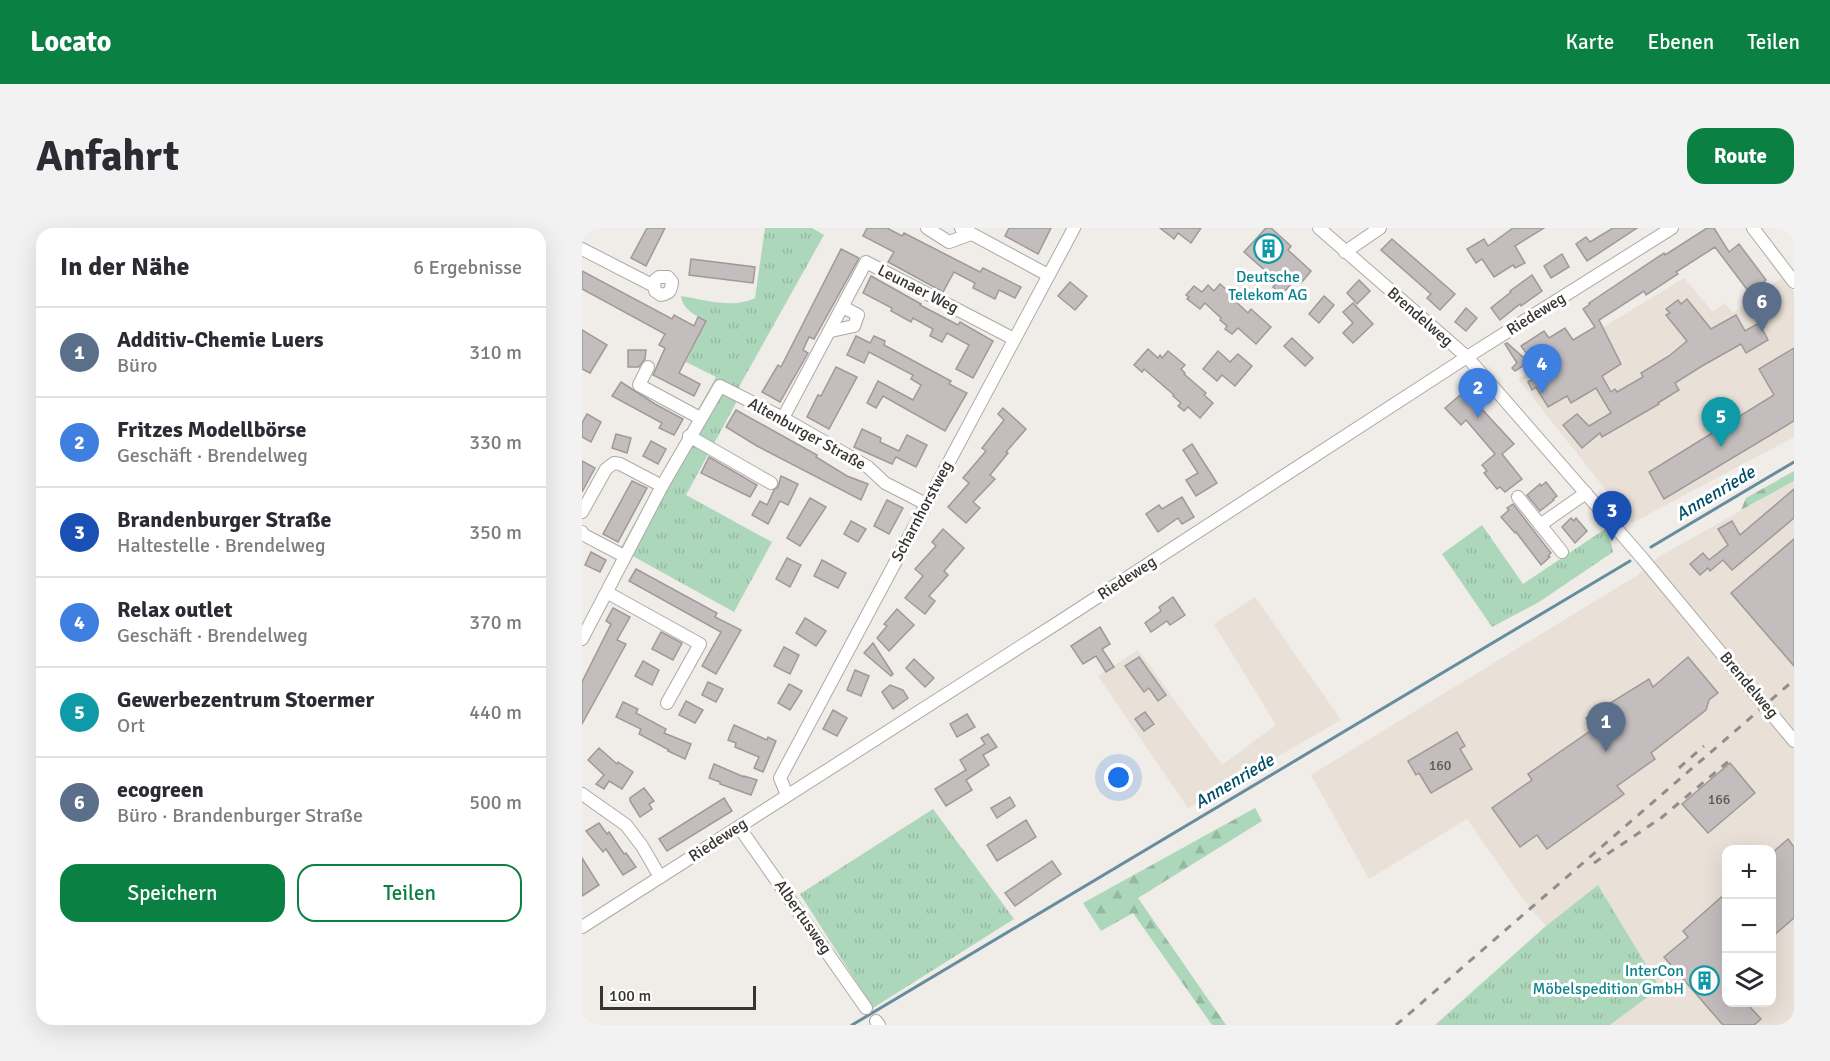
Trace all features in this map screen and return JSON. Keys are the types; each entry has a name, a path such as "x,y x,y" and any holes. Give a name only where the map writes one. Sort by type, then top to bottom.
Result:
{"street":[{"path":"927,228 949,242 966,231 1048,275"},
{"name":"Scharnhorstweg","path":"787,795 780,778 1074,228"},
{"name":"Brendelweg","path":"1319,228 1467,357 1640,555 1794,741"},
{"path":"1345,252 1380,228"},
{"name":"Riedeweg","path":"582,927 1059,622 1467,357 1672,228"},
{"path":"1753,228 1794,282"},
{"path":"582,249 654,286"},
{"name":"Leunaer Weg","path":"783,418 866,262 1014,339"},
{"path":"831,331 854,326 858,315 843,307"},
{"path":"648,367 639,385 700,418"},
{"name":"Altenburger Straße","path":"582,639 689,436 720,386 783,418 868,467 885,483 926,504"},
{"path":"689,436 771,483"},
{"path":"582,512 606,469 614,463 662,486"},
{"path":"1540,525 1586,493"},
{"path":"1518,497 1562,552"},
{"path":"582,532 624,556"},
{"path":"608,593 700,644 667,703"},
{"path":"582,794 626,825 642,846 660,877"},
{"name":"Albertusweg","path":"739,827 867,1008"}],"shaded area":[{"path":"1783,277 1794,292 1794,437 1632,523 1518,379 1684,278 1713,312 1725,303 1733,313"},
{"path":"1794,481 1794,1025 1610,1025 1660,988 1598,885 1546,926 1525,902 1467,819 1369,879 1311,775 1636,576 1660,556"},
{"path":"1255,597 1341,720 1188,808 1098,676 1138,650 1222,765 1276,725 1214,624"}],"green space":[{"path":"765,228 812,228 824,235 740,385 736,403 686,495 772,542 734,612 620,549 716,377 686,362 706,321 687,308 681,296 729,303 755,298"},
{"path":"1794,471 1794,481 1741,510 1746,498"},
{"path":"1482,525 1523,584 1608,527 1613,552 1539,602 1492,627 1442,554"},
{"path":"1255,808 1262,821 1138,898 1226,1025 1212,1025 1133,913 1101,931 1083,903"},
{"path":"933,809 1014,919 873,1008 800,894"},
{"path":"1598,885 1660,988 1610,1025 1435,1025 1546,926"}],"building":[{"path":"647,228 665,228 646,266 631,258"},
{"path":"867,228 887,228 902,236 904,233 980,272 983,268 1021,287 1015,298 999,290 995,299 973,288 975,283 954,272 943,292 888,262 894,252 863,236"},
{"path":"1009,228 1051,228 1038,254 1005,236"},
{"path":"1160,228 1201,228 1191,243 1178,233 1174,239"},
{"path":"1266,228 1271,228 1291,246 1288,250 1311,271 1301,283 1296,279 1282,294 1273,287 1276,280 1244,252"},
{"path":"1513,228 1544,228 1515,246 1525,263 1515,268 1513,265 1494,277 1482,259 1476,263 1467,249 1484,239 1488,246"},
{"path":"1613,228 1637,228 1587,261 1576,244 1586,237 1590,242"},
{"path":"1707,228 1714,228 1729,252 1739,244 1766,280 1763,283 1778,303 1776,304 1779,308 1764,320 1749,299 1752,296 1715,247 1646,295 1644,291 1599,320 1621,364 1602,376 1611,392 1615,389 1617,392 1643,377 1641,373 1669,356 1687,341 1666,315 1670,313 1666,309 1678,300 1681,304 1687,299 1711,329 1736,315 1745,331 1759,323 1768,340 1746,353 1741,344 1702,366 1675,383 1679,390 1659,404 1602,437 1600,433 1582,448 1563,425 1577,414 1589,426 1611,413 1596,388 1571,403 1567,396 1548,407 1536,387 1532,390 1528,382 1552,367 1544,353 1515,371 1512,368 1517,363 1505,344 1507,343 1523,357 1527,354 1521,346 1544,331 1549,338 1565,328 1573,340 1595,327 1583,309 1589,303 1664,253 1665,255"},
{"path":"1392,239 1455,294 1440,310 1427,298 1431,294 1381,250"},
{"path":"841,249 859,258 814,339 809,337 803,350 808,353 780,402 762,392 778,365 781,367"},
{"path":"1562,254 1569,267 1551,278 1544,266"},
{"path":"691,259 755,267 753,283 689,275"},
{"path":"582,271 672,319 674,315 694,326 698,317 706,321 679,373 700,384 694,396 653,375 665,348 659,345 665,334 582,289"},
{"path":"1532,275 1542,291 1521,306 1520,304 1500,320 1491,308"},
{"path":"871,276 920,305 958,325 960,322 993,341 973,378 956,369 969,345 947,333 942,342 930,336 933,329 913,318 911,322 891,311 892,308 863,293"},
{"path":"1359,280 1370,291 1357,304 1347,293"},
{"path":"1070,282 1087,296 1075,310 1058,296"},
{"path":"1220,284 1248,313 1251,309 1271,327 1256,344 1238,328 1232,334 1225,329 1227,326 1220,320 1221,318 1205,303 1200,309 1187,299 1189,297 1186,295 1194,286 1202,292 1208,285 1214,291"},
{"path":"1324,296 1334,305 1319,323 1309,314"},
{"path":"1353,303 1373,324 1353,343 1343,333 1353,323 1343,312"},
{"path":"1466,308 1477,318 1466,331 1455,322"},
{"path":"582,330 607,345 590,373 582,369"},
{"path":"856,336 870,343 874,336 885,341 884,345 951,381 949,384 967,393 945,431 883,396 876,408 867,403 878,381 913,400 921,385 911,379 913,375 869,352 864,363 847,355"},
{"path":"1292,338 1313,358 1305,366 1284,346"},
{"path":"1794,348 1794,421 1664,499 1649,472 1774,395 1759,369"},
{"path":"1148,349 1158,358 1160,355 1162,358 1168,351 1185,365 1181,369 1184,374 1206,393 1204,395 1213,403 1200,418 1188,407 1184,411 1178,406 1181,403 1174,395 1144,369 1142,372 1134,365"},
{"path":"628,350 646,350 645,359 639,367 628,367"},
{"path":"1218,351 1230,362 1238,354 1252,366 1235,386 1222,375 1217,381 1203,369"},
{"path":"836,367 857,377 829,429 807,417"},
{"path":"621,382 683,419 674,435 659,428 662,423 612,396"},
{"path":"1465,391 1514,444 1502,454 1522,479 1505,492 1500,487 1497,489 1484,473 1487,471 1482,465 1495,454 1466,420 1461,425 1445,408"},
{"path":"1003,408 1026,429 990,475 995,479 973,502 980,508 966,523 948,507 969,483 963,478 986,451 982,448 1004,420 998,414"},
{"path":"736,410 817,455 816,457 847,476 868,484 861,500 757,446 726,427"},
{"path":"587,414 601,422 591,442 582,437 582,423"},
{"path":"862,429 881,438 880,442 899,451 907,435 927,445 916,467 896,457 892,464 854,447"},
{"path":"616,434 631,438 627,453 612,448"},
{"path":"651,441 666,449 658,464 643,456"},
{"path":"1192,444 1217,483 1196,496 1186,480 1198,473 1183,450"},
{"path":"709,457 757,485 750,497 701,473"},
{"path":"582,461 595,468 582,492"},
{"path":"781,476 798,484 788,505 780,501 768,524 752,515 760,501 767,505 774,490 778,487"},
{"path":"632,481 647,488 618,542 603,534"},
{"path":"1546,482 1557,496 1540,511 1527,495"},
{"path":"1794,489 1794,518 1732,570 1723,560 1710,571 1708,568 1700,575 1690,564 1703,553 1709,560 1728,545 1718,529 1732,521 1740,535"},
{"path":"1182,497 1194,517 1182,524 1178,518 1158,532 1146,514 1159,505 1162,509"},
{"path":"810,498 826,507 800,546 787,538"},
{"path":"887,500 903,508 889,534 874,526"},
{"path":"1513,504 1551,553 1541,565 1516,532 1501,517"},
{"path":"1571,518 1574,521 1576,518 1587,531 1575,543 1562,527"},
{"path":"851,521 866,529 858,542 844,534"},
{"path":"943,529 964,548 944,571 948,575 929,596 935,601 925,614 905,598 923,576 915,569 936,546 932,542"},
{"path":"1794,539 1794,666 1731,593"},
{"path":"591,552 606,560 600,572 585,565"},
{"path":"787,558 801,565 790,587 776,579"},
{"path":"822,560 846,573 838,588 814,576"},
{"path":"636,569 717,613 715,617 741,630 716,674 702,666 721,632 629,581"},
{"path":"1173,597 1185,615 1170,625 1167,621 1151,632 1145,623 1161,611 1159,607"},
{"path":"613,608 630,617 617,640 626,644 582,724 582,682 611,624 606,621"},
{"path":"897,609 914,625 889,651 877,638 887,626 884,624"},
{"path":"805,618 826,631 816,646 796,633"},
{"path":"1100,627 1110,644 1102,649 1114,667 1106,672 1096,656 1083,664 1071,646"},
{"path":"661,632 682,643 673,660 652,649"},
{"path":"873,643 893,674 891,676 864,653"},
{"path":"784,647 799,655 790,674 774,666"},
{"path":"1139,657 1166,695 1158,701 1149,688 1144,692 1125,666"},
{"path":"1688,657 1718,693 1709,700 1706,710 1651,753 1655,759 1617,786 1624,794 1547,849 1537,835 1520,847 1492,808 1532,780 1528,774 1593,729 1586,718 1649,679 1653,687"},
{"path":"914,659 934,678 925,687 906,668"},
{"path":"643,661 659,670 652,685 635,676"},
{"path":"855,670 869,676 861,696 847,690"},
{"path":"708,682 723,689 716,702 702,695"},
{"path":"789,684 802,691 790,710 778,703"},
{"path":"890,685 903,690 908,698 893,709 882,692"},
{"path":"686,701 703,710 695,723 679,715"},
{"path":"623,702 638,709 636,713 666,729 664,733 691,744 685,759 639,734 641,729 616,717"},
{"path":"833,710 847,718 837,736 823,729"},
{"path":"1145,712 1154,724 1144,731 1135,719"},
{"path":"967,714 975,727 957,737 950,724"},
{"path":"734,725 767,740 768,737 776,741 763,772 754,768 759,757 735,747 736,743 728,740"},
{"path":"1457,732 1465,746 1460,749 1472,769 1431,793 1419,773 1416,775 1408,761"},
{"path":"988,734 997,747 983,755 989,765 966,780 972,790 946,806 935,789 966,770 960,760 985,744 981,738"},
{"path":"599,748 617,764 618,762 633,772 622,789 609,781 604,789 596,784 604,775 588,760"},
{"path":"1730,763 1755,793 1708,833 1682,804"},
{"path":"714,764 757,780 751,795 709,778"},
{"path":"644,788 654,801 649,804 652,809 640,817 630,798"},
{"path":"1010,797 1015,806 997,818 991,808"},
{"path":"724,798 732,811 667,851 659,839"},
{"path":"1026,820 1036,837 997,861 987,845"},
{"path":"599,823 607,834 609,832 636,867 623,875 606,849 603,852 586,831"},
{"path":"1788,839 1794,847 1794,918 1776,934 1776,899 1776,850"},
{"path":"582,858 599,885 582,896"},
{"path":"1052,861 1061,874 1015,906 1005,893"},
{"name":"InterCon Möbelspedition GmbH","path":"1722,897 1722,1007 1750,1007 1761,1019 1754,1025 1723,1025 1664,957 1688,937 1683,931"}],"waterway":[{"name":"Annenriede","path":"1651,547 1794,462"},
{"name":"Annenriede","path":"852,1025 1630,561"}],"railway":[{"path":"1396,1025 1794,680"},
{"path":"1679,768 1704,746"},
{"path":"1594,863 1661,818 1730,760"}],"place":[{"name":"Deutsche Telekom AG","path":"1268,249"},
{"name":"ecogreen","path":"1762,332"},
{"name":"Relax outlet","path":"1542,394"},
{"name":"Fritzes Modellbörse","path":"1478,418"},
{"name":"Gewerbezentrum Stoermer","path":"1721,447"},
{"name":"Brandenburger Straße","path":"1612,541"},
{"name":"Additiv-Chemie Luers","path":"1606,752"},
{"name":"InterCon Möbelspedition GmbH","path":"1705,980"}]}
